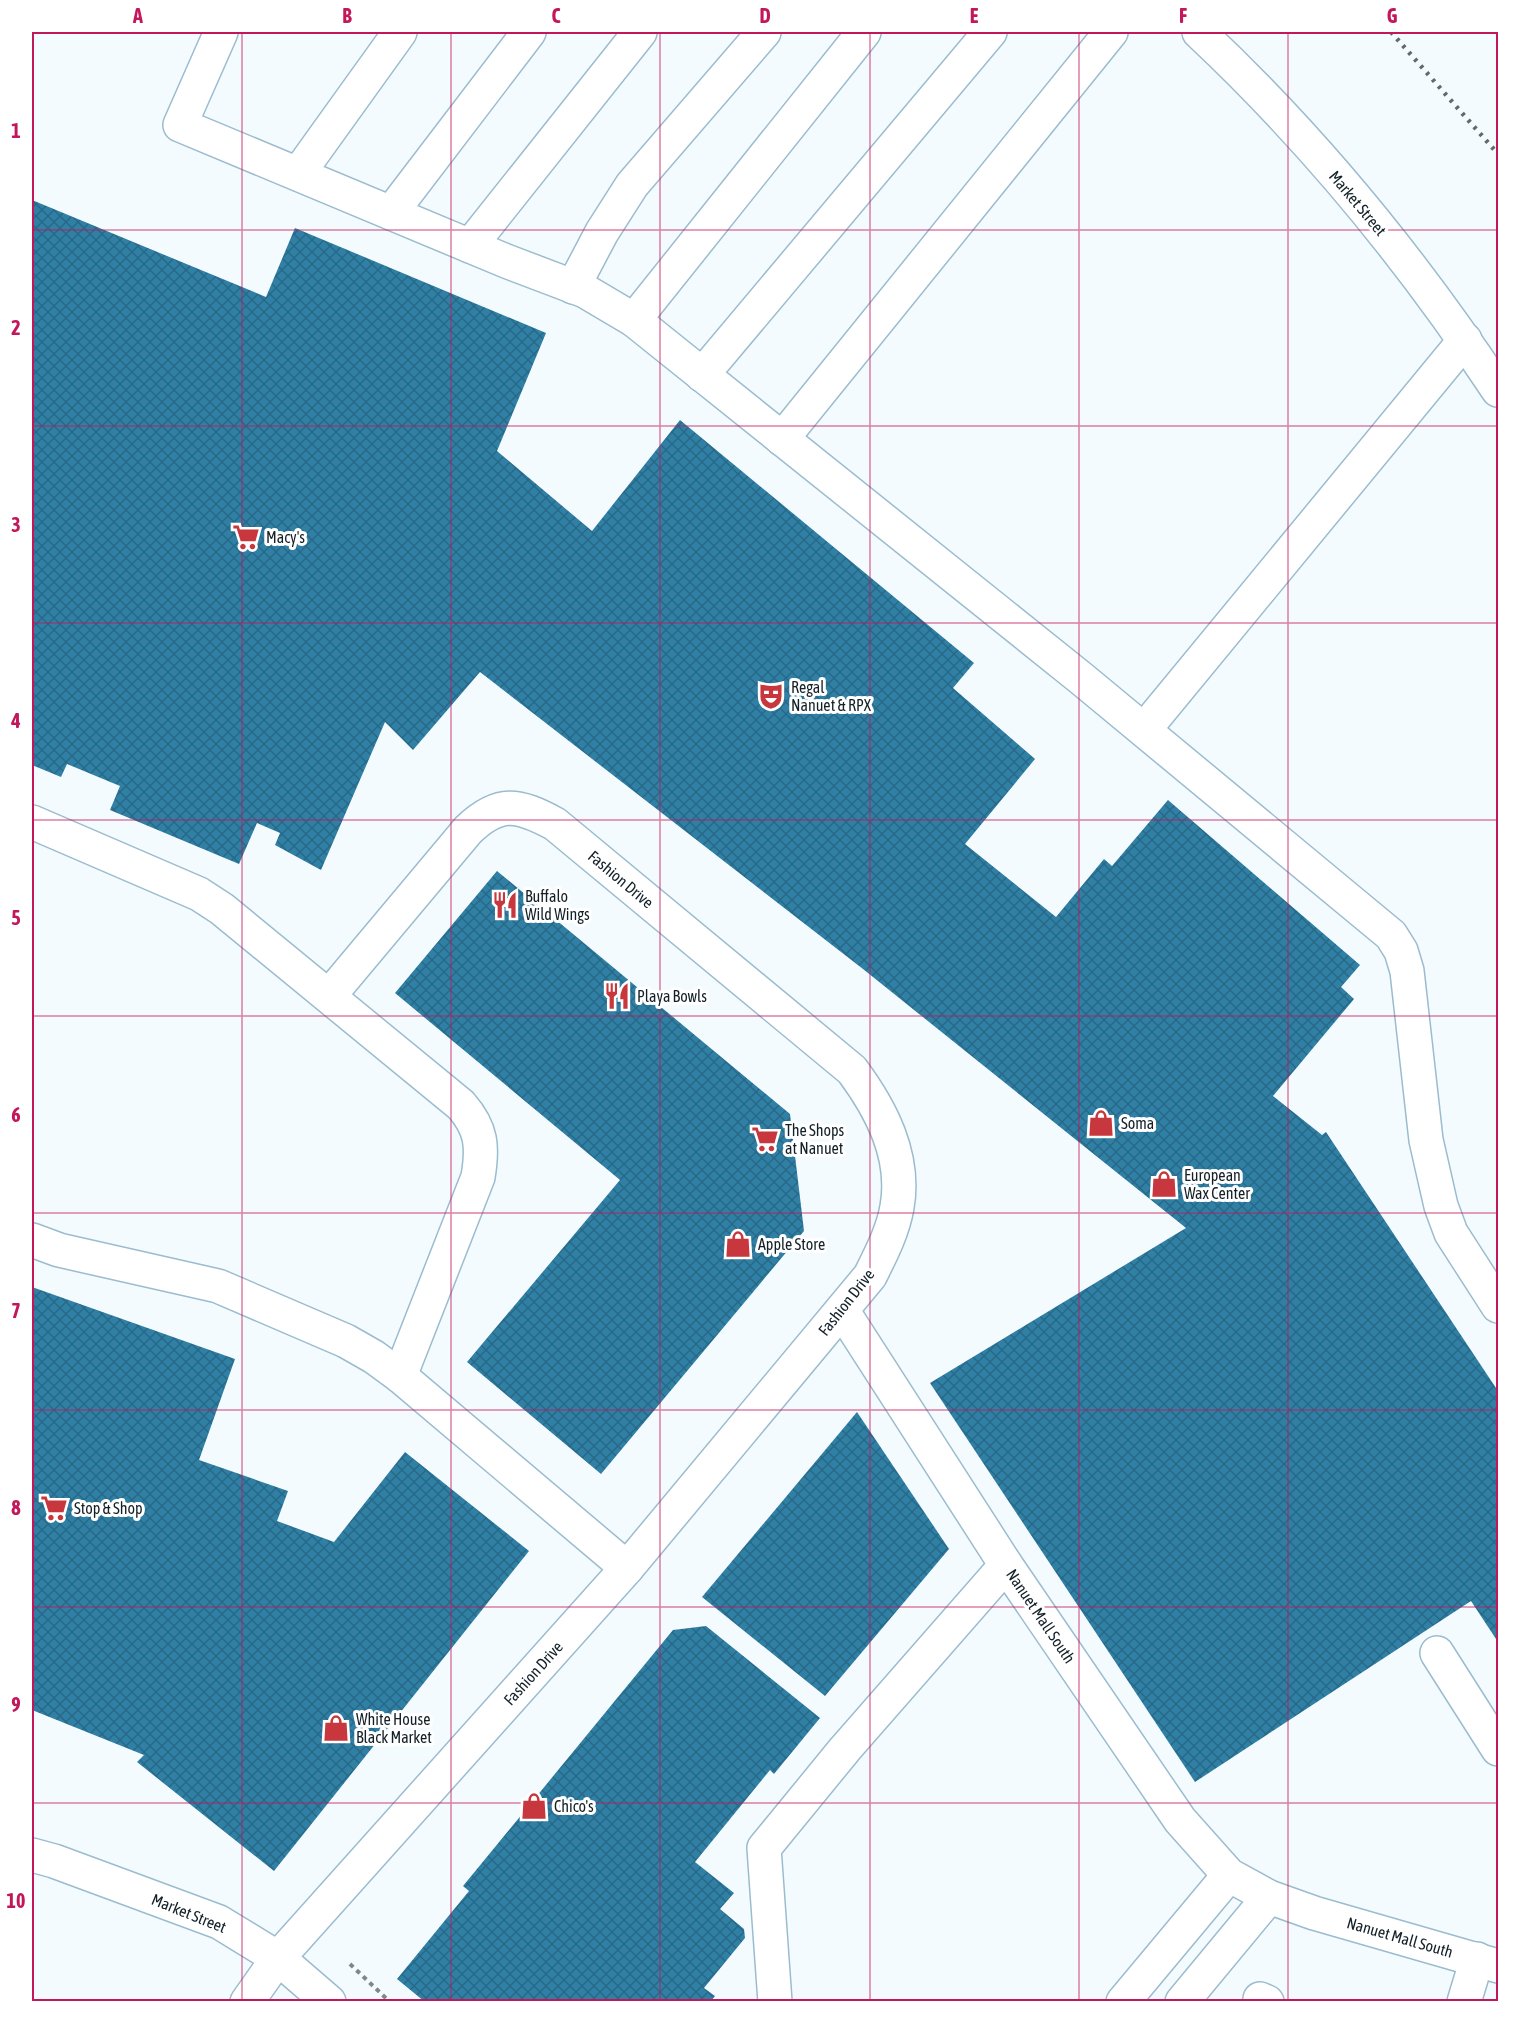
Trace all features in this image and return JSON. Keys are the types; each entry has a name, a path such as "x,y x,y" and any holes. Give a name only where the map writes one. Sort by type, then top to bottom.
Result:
{"lane":[{"path":"221,32 180,125 470,246 585,291 634,320 1144,729 1391,935 1401,951 1407,971 1426,1140 1441,1206 1451,1233 1498,1305"},
{"path":"298,174 400,32"},
{"path":"391,213 529,32"},
{"path":"470,246 640,32"},
{"path":"573,287 602,232 632,185 764,32"},
{"path":"634,320 864,32"},
{"path":"702,375 990,32"},
{"path":"782,439 1111,32"},
{"name":"Market Street","path":"1199,32 1288,121 1348,188 1465,340 1498,390"},
{"path":"1144,729 1465,340"},
{"name":"Fashion Drive","path":"247,2001 278,1958 627,1568 870,1276 887,1241 898,1206 898,1170 889,1130 873,1099 852,1070 555,824 522,809 509,808 492,811 480,819 329,996"},
{"path":"32,822 199,894 222,909 461,1105 473,1118 479,1135 482,1156 478,1177 400,1376"},
{"path":"32,1240 59,1250 218,1286 346,1341 374,1357 400,1376 627,1568"},
{"name":"Nanuet Mall South","path":"842,1310 1006,1565 1180,1821 1229,1875 1269,1897 1314,1914 1488,1962"},
{"path":"776,2001 764,1848 845,1749 1006,1565"},
{"path":"1437,1653 1498,1749"},
{"name":"Market Street","path":"32,1855 219,1922 278,1958 328,2001"},
{"path":"1123,2001 1229,1875"},
{"path":"1182,2001 1269,1897"},
{"path":"1464,2001 1488,1962"}],"path":[{"path":"350,1964 390,2001"}],"building":[{"path":"32,200 266,297 295,228 546,333 497,451 592,531 680,420 974,663 953,688 1035,759 965,844 1056,917 1104,859 1112,866 1168,800 1360,965 1341,987 1354,999 1273,1096 1322,1135 1326,1132 1498,1391 1498,1642 1471,1601 1195,1782 930,1383 1186,1228 863,969 480,672 413,750 385,722 321,870 275,845 280,833 257,823 239,864 110,810 120,786 67,764 61,777 32,765"},
{"path":"497,871 790,1114 804,1231 601,1474 467,1362 620,1180 395,993"},
{"path":"32,1287 235,1359 199,1460 288,1491 277,1521 334,1542 405,1452 529,1551 274,1871 137,1762 144,1755 32,1710"},
{"path":"857,1412 949,1549 825,1696 702,1597"},
{"path":"706,1626 820,1718 774,1774 770,1770 695,1862 734,1893 720,1909 744,1929 745,1938 704,1988 715,1996 710,2002 425,2002 397,1979 469,1891 463,1886 673,1630"}],"railway":[{"path":"1391,32 1498,154"}],"place":[{"name":"Macy's","path":"246,537"},
{"name":"Regal Nanuet & RPX","path":"771,696"},
{"name":"Buffalo Wild Wings","path":"505,905"},
{"name":"Playa Bowls","path":"617,996"},
{"name":"Soma","path":"1101,1123"},
{"name":"The Shops at Nanuet","path":"765,1139"},
{"name":"European Wax Center","path":"1164,1184"},
{"name":"Apple Store","path":"738,1244"},
{"name":"Stop & Shop","path":"54,1508"},
{"name":"White House Black Market","path":"336,1728"},
{"name":"Chico's","path":"534,1806"}]}
